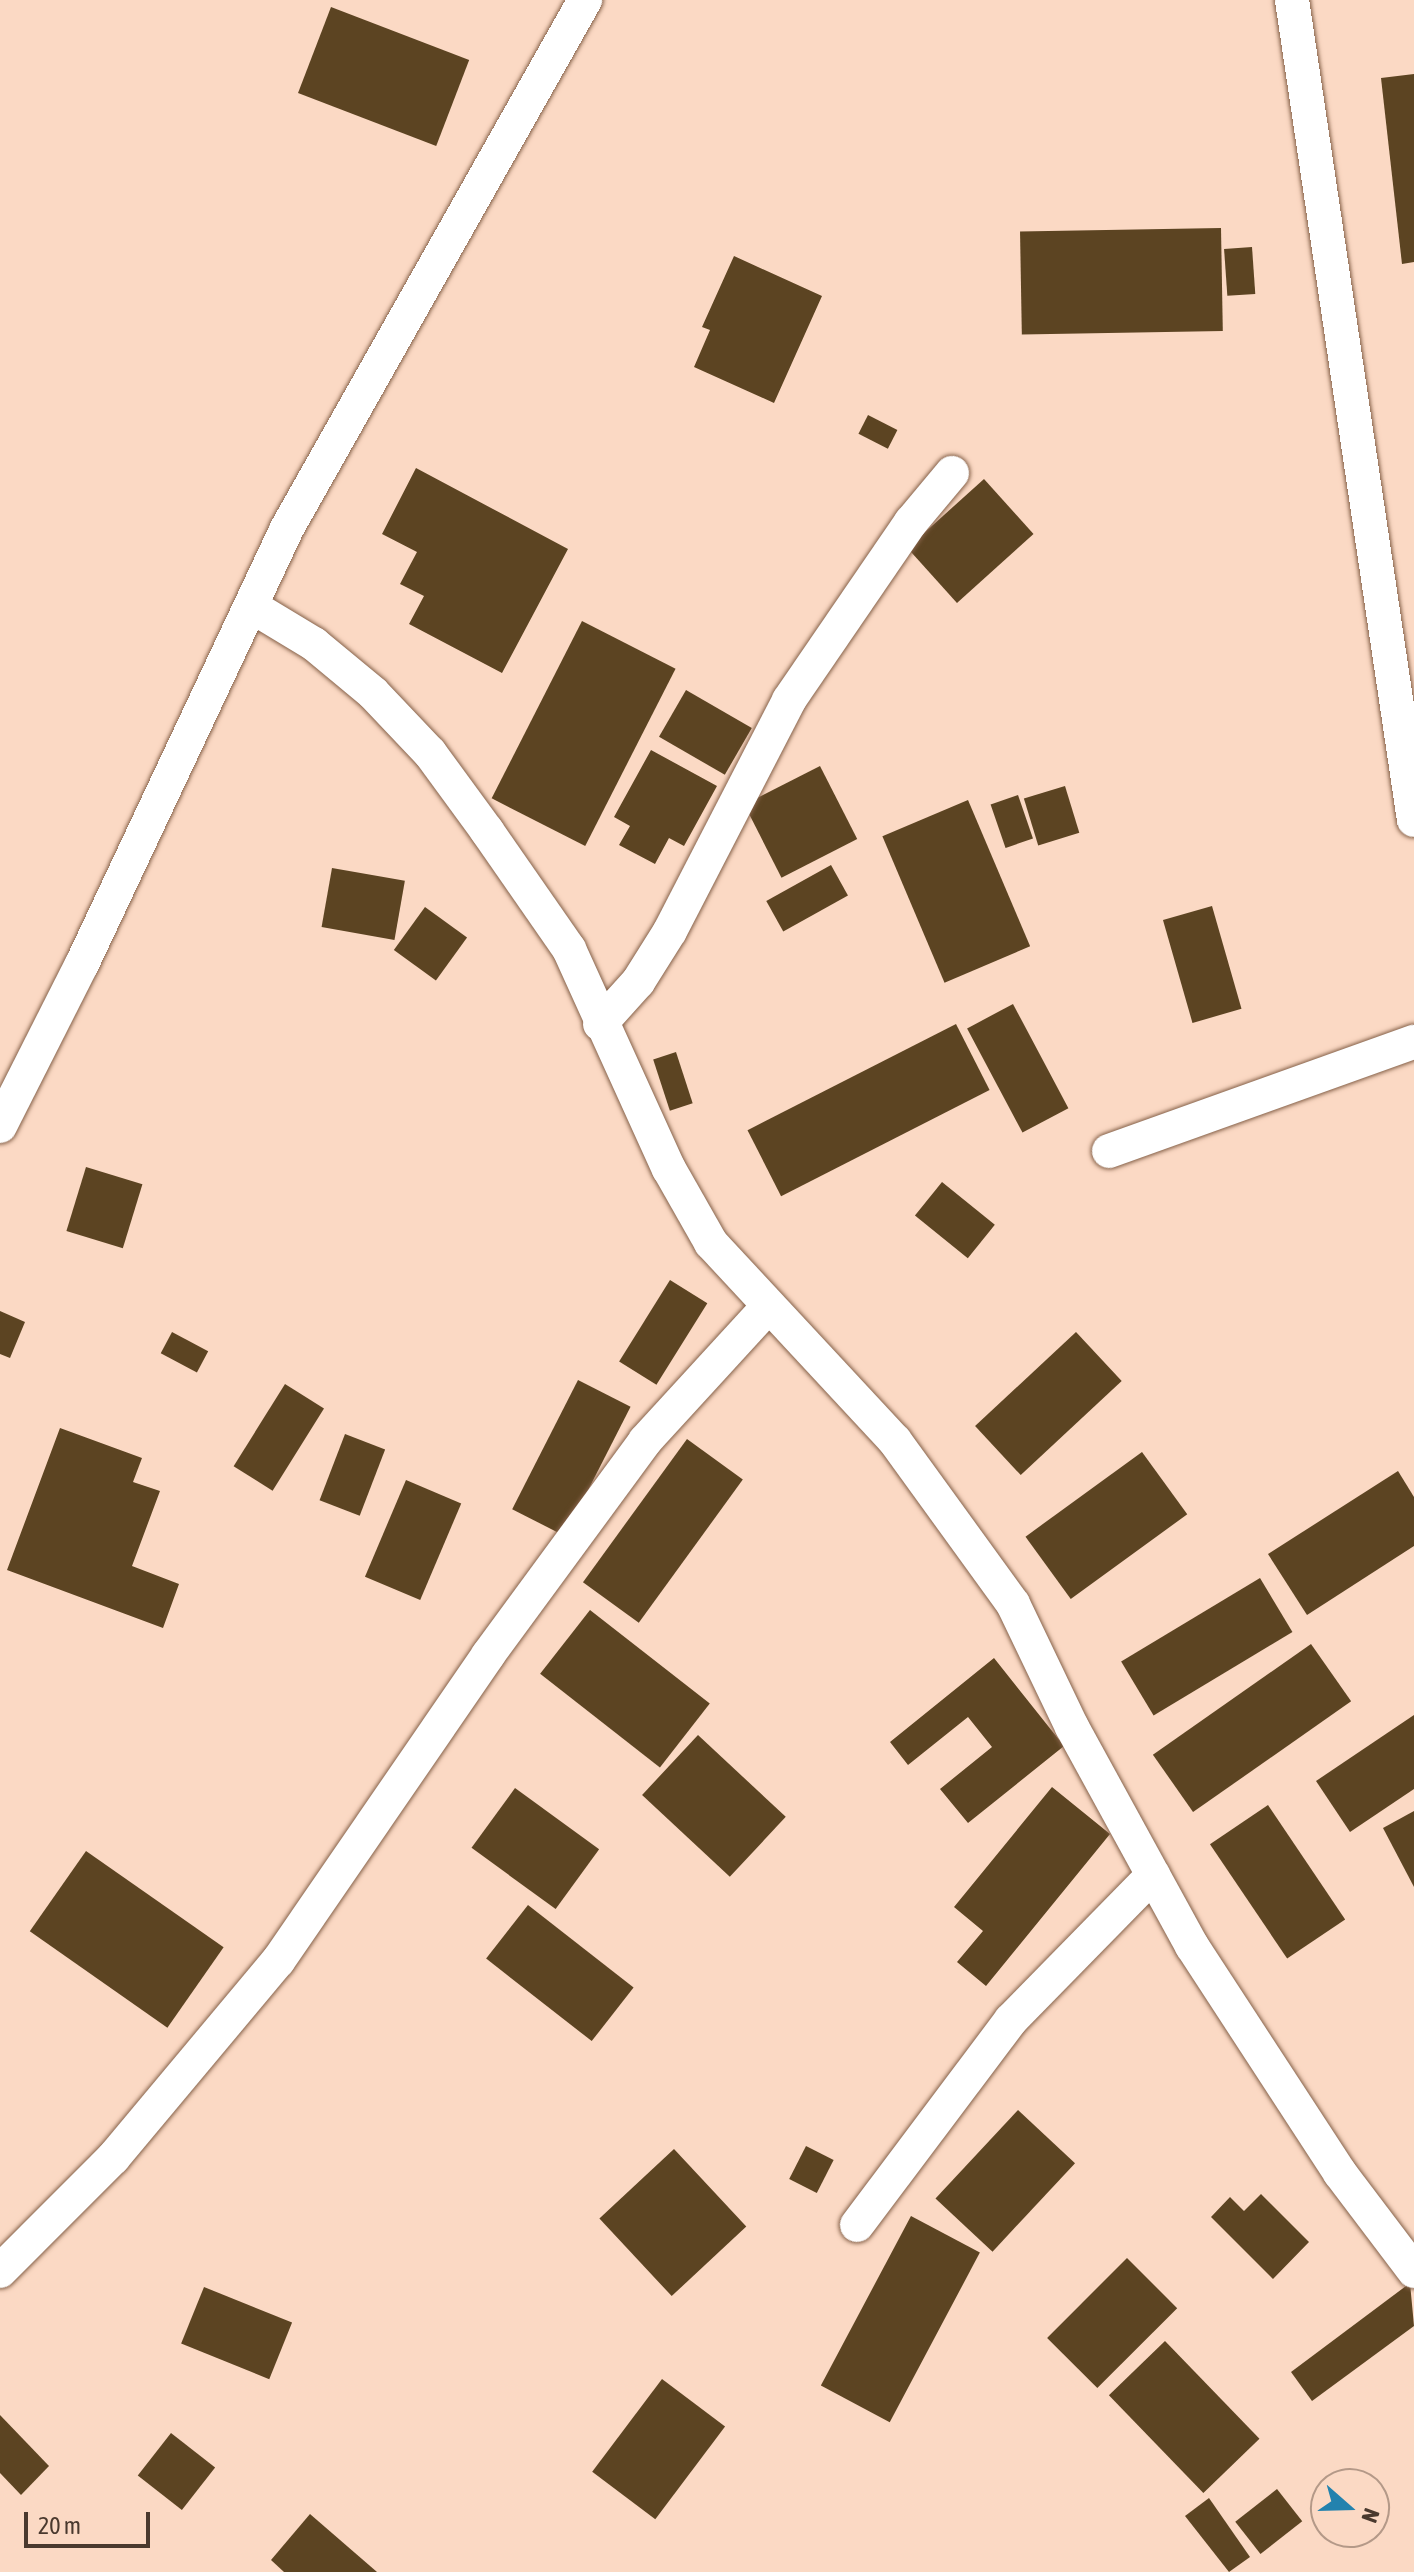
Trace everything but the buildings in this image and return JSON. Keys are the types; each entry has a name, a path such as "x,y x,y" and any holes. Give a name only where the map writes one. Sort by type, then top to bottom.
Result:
{"street":[{"path":"0,1126 286,530 585,0"},
{"path":"1292,0 1414,820"},
{"path":"600,1024 638,982 670,931 789,700 911,522 952,473"},
{"path":"251,606 314,644 373,693 430,753 569,949 600,1024 669,1169 711,1243 895,1441 1013,1604 1072,1727 1192,1946 1340,2173 1414,2271"},
{"path":"1109,1151 1414,1042"},
{"path":"0,2271 113,2158 278,1961 488,1655 645,1441 768,1307"},
{"path":"857,2225 1011,2020 1153,1875"}]}
